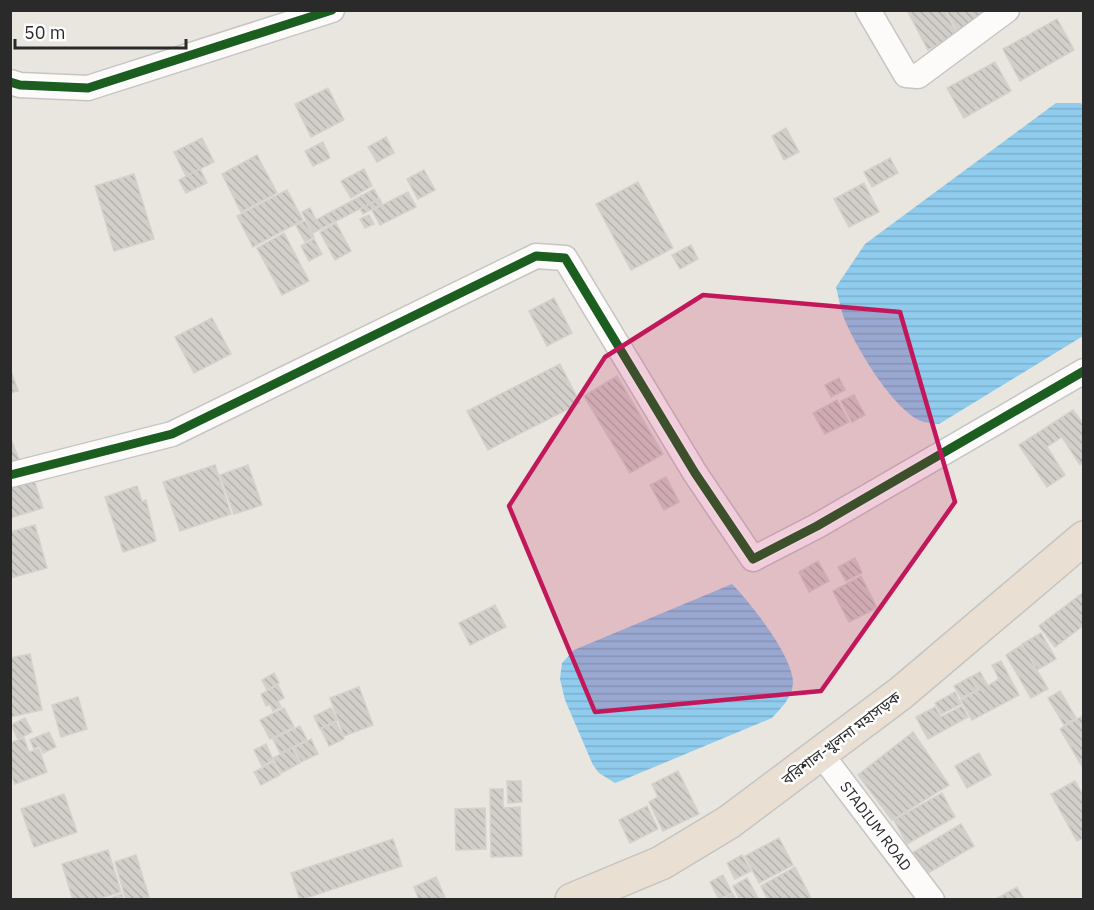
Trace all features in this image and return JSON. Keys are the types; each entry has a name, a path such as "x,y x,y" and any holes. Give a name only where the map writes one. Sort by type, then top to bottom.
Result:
{"highway":[{"name":"বরিশাল-খুলনা মহাসড়ক","path":"572,900 661,863 729,822 901,693 1083,538"}],"street":[{"path":"10,82 20,85 88,88 332,10"},
{"path":"868,10 906,75 918,76 1007,10"},
{"path":"10,475 171,434 536,256 565,258 695,473 753,559 817,526 1083,371"},
{"name":"STADIUM ROAD","path":"821,753 932,900"}],"highlighted area":[{"path":"703,295 900,312 955,502 821,691 595,712 509,506 605,357"}],"water":[{"path":"1056,103 1081,103 1083,106 1083,336 939,424 921,421 910,414 888,392 868,363 846,323 836,287 865,244"},
{"path":"732,584 770,631 786,660 793,683 786,702 772,718 623,780 615,783 599,773 593,765 565,700 560,679 562,663 574,650"}],"building":[{"path":"907,10 944,10 957,34 928,50"},
{"path":"946,10 984,10 987,16 958,32"},
{"path":"1057,19 1074,50 1020,81 1003,49"},
{"path":"995,62 1011,91 964,118 947,88"},
{"path":"328,88 344,120 311,137 295,104"},
{"path":"786,128 799,152 784,160 772,136"},
{"path":"386,137 394,153 377,162 368,147"},
{"path":"202,138 214,162 186,176 174,152"},
{"path":"323,142 330,158 313,166 305,151"},
{"path":"257,155 277,193 241,212 222,174"},
{"path":"890,158 898,173 872,187 864,172"},
{"path":"200,169 207,183 186,193 179,180"},
{"path":"364,169 372,186 351,198 341,181"},
{"path":"424,170 435,190 418,199 407,179"},
{"path":"134,174 154,239 114,251 95,186"},
{"path":"638,182 673,248 631,270 596,204"},
{"path":"864,183 879,212 849,227 834,199"},
{"path":"374,189 379,199 313,233 302,212 310,208 316,220"},
{"path":"287,190 303,220 253,247 237,216"},
{"path":"408,192 416,207 380,225 372,210"},
{"path":"380,199 382,204 363,214 360,209"},
{"path":"369,215 374,224 365,228 360,219"},
{"path":"305,221 314,237 305,242 296,225"},
{"path":"336,223 351,251 335,260 320,232"},
{"path":"284,233 309,281 282,295 257,248"},
{"path":"314,239 322,254 309,261 301,246"},
{"path":"691,245 698,259 680,269 672,255"},
{"path":"554,298 572,333 547,346 529,311"},
{"path":"212,318 231,354 194,373 175,337"},
{"path":"560,364 580,403 488,450 467,411"},
{"path":"10,368 18,391 10,393"},
{"path":"617,376 663,454 630,473 584,396"},
{"path":"839,378 845,390 831,397 825,385"},
{"path":"854,395 865,415 852,422 841,401"},
{"path":"837,400 849,422 825,434 813,413"},
{"path":"1073,410 1084,425 1084,462 1080,465 1062,437 1047,447 1065,475 1047,487 1019,445"},
{"path":"12,442 21,464 10,469 10,443"},
{"path":"215,465 231,514 180,531 163,482"},
{"path":"248,465 262,505 234,514 220,475"},
{"path":"666,477 679,502 664,510 650,485"},
{"path":"34,480 43,508 10,518 10,488"},
{"path":"137,486 142,502 146,500 156,541 123,552 105,497"},
{"path":"35,525 47,568 10,578 10,532"},
{"path":"855,558 862,573 846,581 838,567"},
{"path":"818,561 829,581 809,592 799,572"},
{"path":"861,576 877,608 849,622 833,591"},
{"path":"1084,592 1084,625 1055,647 1039,626"},
{"path":"495,605 506,627 470,645 459,623"},
{"path":"1041,633 1056,659 1037,670 1022,644"},
{"path":"1022,645 1048,689 1031,698 1006,655"},
{"path":"30,654 42,710 10,717 10,658"},
{"path":"1001,661 1019,695 972,720 961,700 979,690 971,677 980,672 988,686 999,679 992,665"},
{"path":"274,673 279,683 267,690 262,680"},
{"path":"970,677 977,690 961,698 954,686"},
{"path":"278,685 284,698 278,701 281,707 273,711 270,704 266,706 261,694"},
{"path":"359,687 373,725 344,736 330,698"},
{"path":"1060,691 1076,718 1064,725 1048,698"},
{"path":"955,692 961,704 941,714 935,703"},
{"path":"78,697 87,729 61,737 52,705"},
{"path":"962,706 968,717 928,739 916,717 935,707 941,717"},
{"path":"284,708 294,727 270,739 260,720"},
{"path":"331,708 337,720 320,729 314,716"},
{"path":"1084,715 1084,767 1083,768 1060,729"},
{"path":"25,718 32,732 18,739 11,725"},
{"path":"336,722 344,739 329,746 321,729"},
{"path":"300,726 307,740 280,753 273,739"},
{"path":"49,732 56,747 43,753 40,746 34,749 30,740"},
{"path":"913,732 949,785 892,820 858,775"},
{"path":"24,738 29,752 39,749 47,772 15,784 10,771 10,743"},
{"path":"311,739 318,754 301,762 294,748"},
{"path":"266,744 273,760 262,766 254,750"},
{"path":"292,748 300,763 281,773 273,758"},
{"path":"979,753 991,775 967,788 955,766"},
{"path":"273,762 280,775 261,785 254,772"},
{"path":"678,771 699,814 663,831 649,802 658,797 652,784"},
{"path":"507,781 521,781 522,802 508,803"},
{"path":"1075,781 1084,797 1084,838 1077,841 1051,794"},
{"path":"490,789 503,789 503,808 520,807 522,856 491,857"},
{"path":"942,793 955,817 907,844 894,820"},
{"path":"64,794 77,832 34,847 21,809"},
{"path":"647,806 658,829 630,843 619,820"},
{"path":"485,808 486,849 456,850 455,809"},
{"path":"961,824 974,846 925,875 912,853"},
{"path":"779,838 793,865 759,883 745,856"},
{"path":"393,839 402,866 300,900 291,873"},
{"path":"108,850 121,892 95,900 73,900 62,864"},
{"path":"136,855 150,900 126,900 115,862"},
{"path":"742,855 751,871 735,879 727,863"},
{"path":"795,867 812,900 768,900 761,886"},
{"path":"723,875 732,893 719,899 710,882"},
{"path":"436,877 446,900 419,900 414,887"},
{"path":"747,878 758,898 740,900 733,886"},
{"path":"1017,887 1024,900 994,900"},
{"path":"122,894 123,900 105,900"},
{"path":"733,894 736,900 722,900"}],"cycle path":[{"path":"10,82 20,85 88,88 332,10"},
{"path":"10,475 172,434 536,256 565,258 695,473 753,559 817,526 1084,371"}]}
